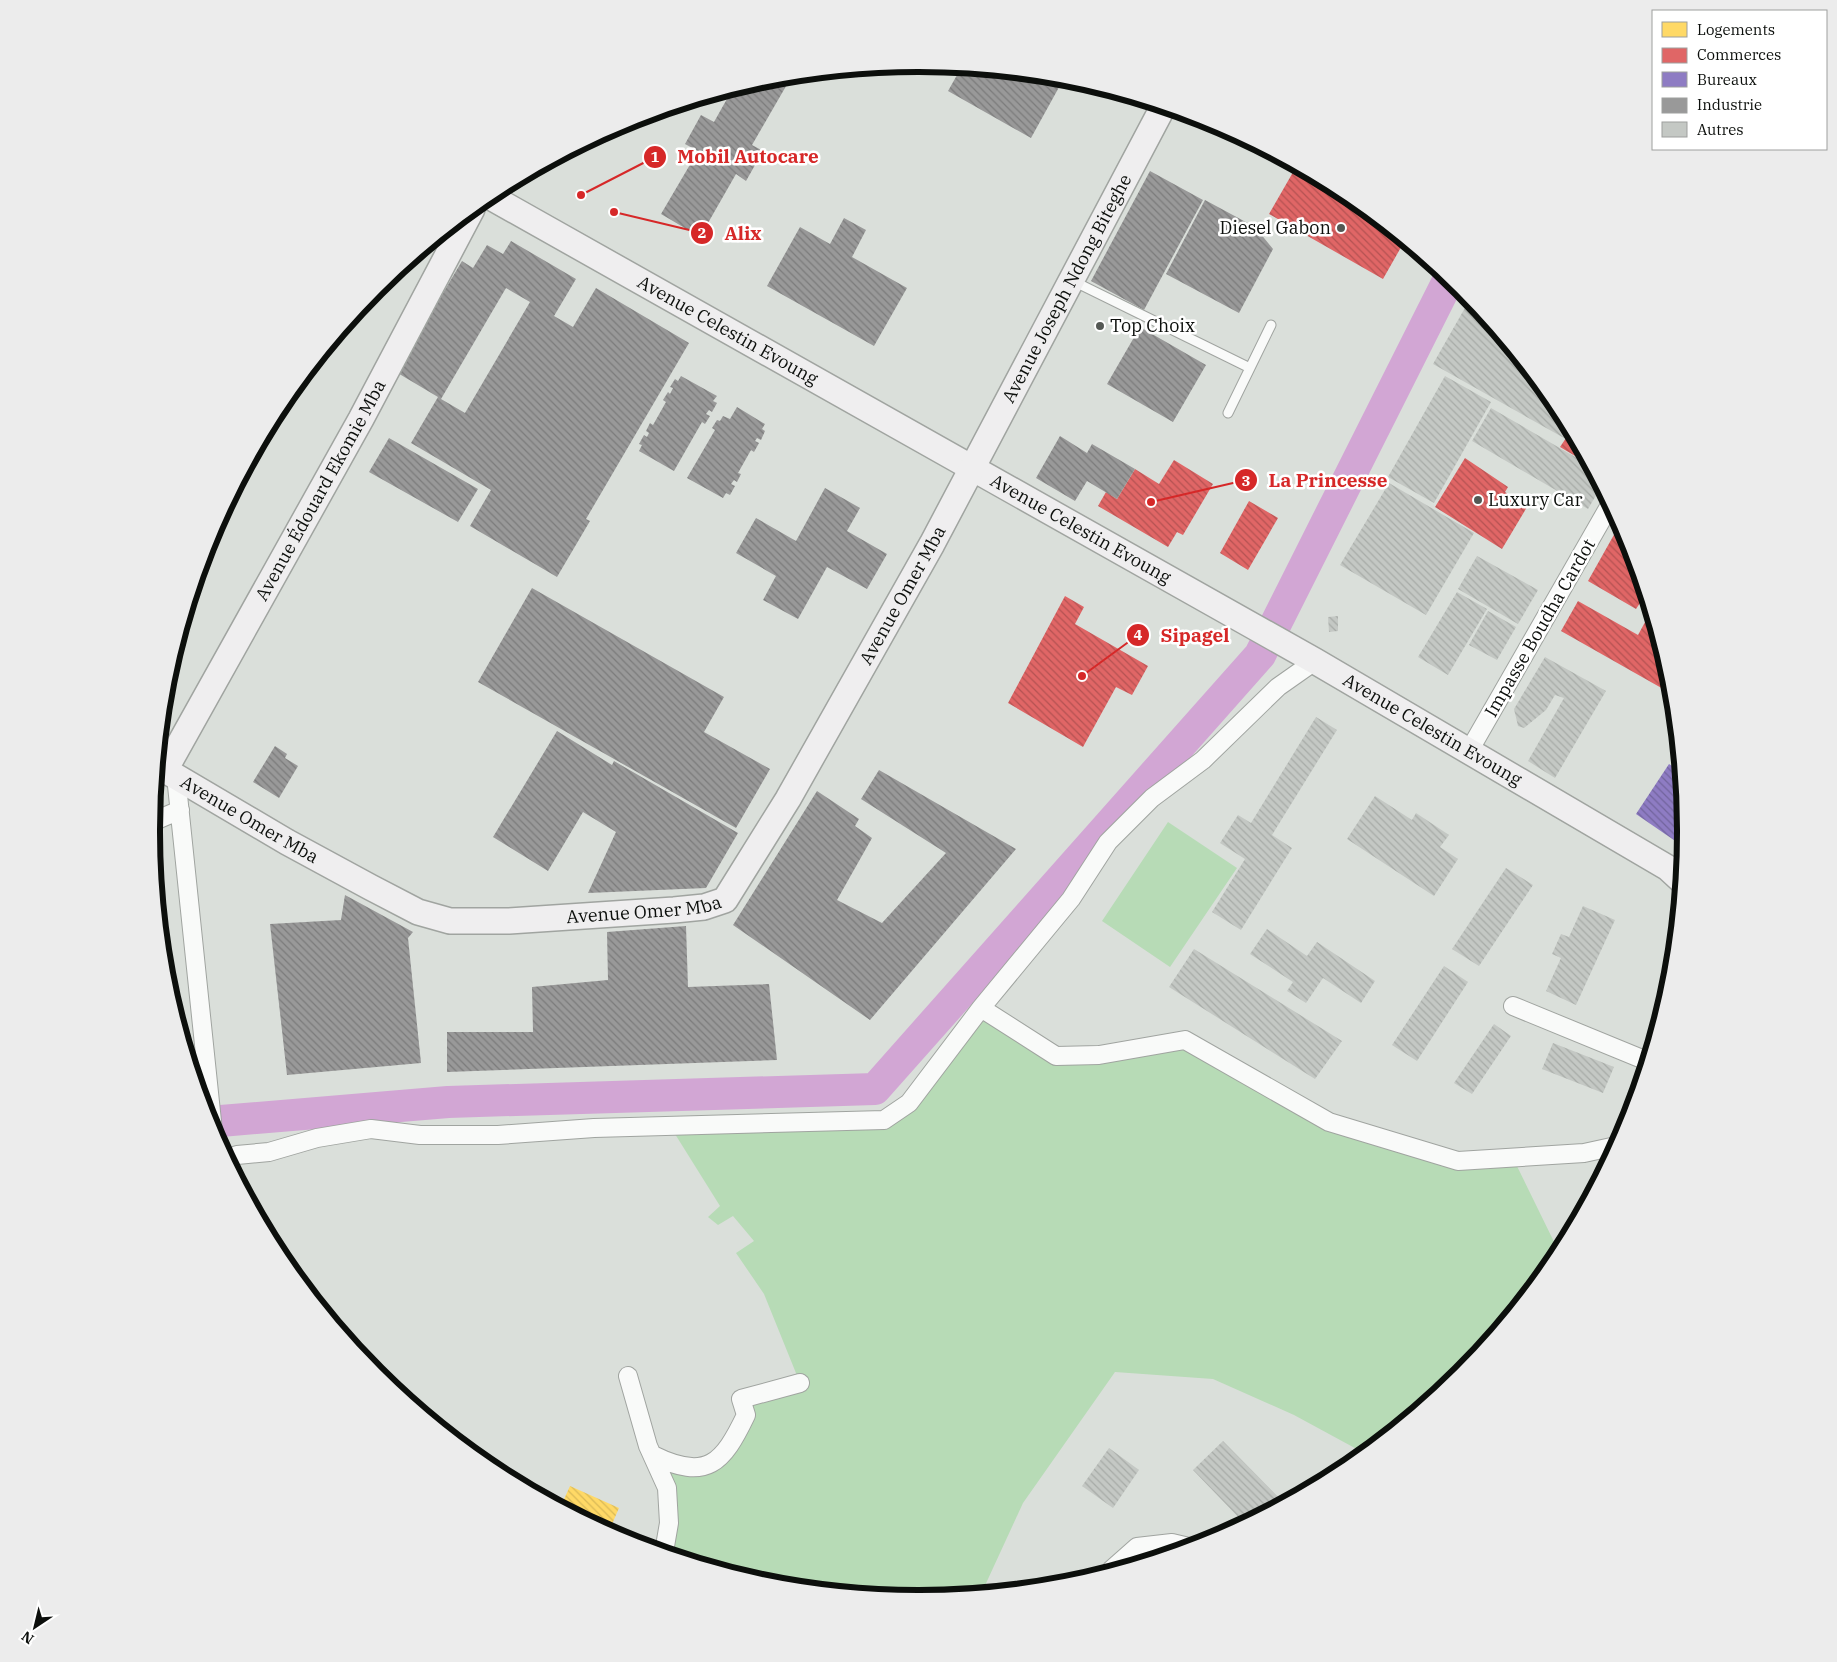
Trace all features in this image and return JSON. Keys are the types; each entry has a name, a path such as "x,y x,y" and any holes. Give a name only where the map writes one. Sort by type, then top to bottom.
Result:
{"street":[{"name":"Avenue Joseph Ndong Biteghe","path":"971,470 1160,112"},
{"name":"Avenue Celestin Evoung","path":"497,200 971,470 1315,661 1675,872"},
{"name":"Avenue Édouard Ekomie Mba","path":"166,771 361,419 464,224"},
{"name":"Avenue Omer Mba","path":"166,771 287,842 370,887 418,912 450,921 518,920 704,908 725,900 788,799 928,552 971,470"},
{"name":"Impasse Boudha Cardot","path":"1469,751 1606,512"},
{"path":"237,1155 269,1152 317,1138 372,1129 420,1134 498,1135 594,1128 884,1120 910,1103 981,1008 1071,899 1108,842 1152,798 1203,760 1278,687 1315,661"},
{"path":"166,771 180,810 210,1101"},
{"path":"161,818 180,810"},
{"path":"1512,1006 1642,1059"},
{"path":"981,1008 1056,1056 1099,1055 1185,1040 1329,1122 1458,1161 1584,1153 1607,1148"},
{"path":"628,1376 648,1446 667,1488 669,1523 665,1545"},
{"path":"653,1455 675,1466 687,1468 718,1459 732,1444 746,1415 741,1399 800,1384"},
{"path":"1120,1562 1137,1547 1176,1544"}],"lane":[{"path":"1070,280 1250,368"},
{"path":"1228,413 1271,325"}],"green space":[{"path":"1168,822 1237,868 1170,967 1102,921"},
{"path":"981,1008 1056,1056 1185,1040 1329,1122 1458,1161 1513,1158 1555,1243 1520,1293 1489,1331 1455,1367 1419,1401 1357,1449 1294,1415 1213,1379 1115,1372 1023,1503 985,1586 918,1590 819,1583 722,1564 665,1545 669,1523 653,1455 687,1468 732,1444 741,1399 800,1383 764,1294 736,1253 754,1241 733,1216 718,1225 708,1217 720,1206 670,1126 884,1120"}],"building: Logements":[{"path":"570,1486 619,1508 612,1524 563,1501"}],"building: Commerces":[{"name":"Diesel Gabon","path":"1293,172 1340,200 1401,247 1383,279 1269,214"},
{"path":"1566,438 1575,452 1578,458 1560,447"},
{"name":"Luxury Car","path":"1465,458 1508,487 1505,492 1527,507 1502,549 1435,507"},
{"path":"1174,460 1213,484 1183,535 1177,532 1168,547 1098,506 1106,492 1117,499 1135,469 1159,484"},
{"path":"1249,501 1278,518 1248,570 1220,553"},
{"name":"Luxury Car","path":"1615,533 1642,604 1640,603 1636,609 1588,581"},
{"path":"1065,596 1084,607 1075,624 1148,666 1132,695 1116,687 1083,747 1008,703"},
{"path":"1578,601 1638,635 1646,619 1663,689 1561,631"}],"building: Bureaux":[{"path":"1669,764 1674,767 1677,842 1636,814"}],"building: Industrie":[{"path":"958,74 1018,79 1060,86 1031,138 948,91"},
{"path":"787,84 752,145 763,151 746,181 736,174 700,237 661,214 698,151 685,144 701,115 714,122 728,97"},
{"path":"1150,171 1203,200 1144,310 1091,281"},
{"path":"1205,200 1255,227 1273,249 1239,313 1166,274"},
{"path":"844,218 866,230 852,257 907,288 874,346 767,286 800,227 830,244"},
{"path":"511,241 576,279 554,316 573,327 596,288 689,343 586,519 590,521 557,577 470,526 491,490 411,443 438,397 396,372 462,261 473,268 487,245 503,254","holes":["506,288 530,302 465,413 441,399"]},
{"path":"1140,327 1206,365 1173,422 1107,384"},
{"path":"681,376 717,396 713,401 717,403 712,412 709,410 706,414 710,416 705,424 702,422 674,471 639,451 642,445 639,444 644,435 647,437 649,433 646,431 650,423 653,425 666,402 663,400 668,392 670,394 673,388 670,387 675,379 678,381"},
{"path":"737,407 765,424 762,429 765,431 761,440 757,438 755,441 759,443 754,452 751,450 738,473 741,474 737,482 734,480 731,484 735,486 730,495 726,493 723,498 687,478 715,430 712,428 717,420 720,421 723,416 730,419"},
{"path":"1060,436 1087,453 1092,444 1135,469 1117,499 1087,481 1075,501 1036,478"},
{"path":"389,438 478,489 458,522 369,472"},
{"path":"825,488 860,508 847,531 887,554 867,589 827,567 798,619 763,600 776,576 736,553 756,518 796,541"},
{"path":"532,588 724,697 704,732 770,769 736,828 478,682"},
{"path":"557,731 612,765 614,761 738,833 706,888 588,893 616,832 583,812 548,871 493,837"},
{"path":"275,746 287,754 285,758 298,766 279,798 253,782"},
{"path":"879,770 1016,849 870,1020 733,925 817,791 859,819 855,826 872,838 837,900 882,923 946,853 861,799"},
{"path":"345,895 413,932 408,938 421,1063 287,1075 270,924 341,920"},
{"path":"686,926 688,987 769,984 777,1060 447,1072 447,1032 533,1032 532,987 608,980 607,932"}],"building: Autres":[{"path":"1466,306 1520,369 1565,436 1564,438 1433,364"},
{"path":"1445,376 1491,402 1434,503 1388,477"},
{"path":"1491,408 1579,459 1597,493 1588,509 1472,441"},
{"path":"1389,483 1474,533 1426,615 1340,565"},
{"path":"1477,556 1538,590 1518,624 1458,589"},
{"path":"1457,592 1487,609 1448,675 1418,657"},
{"path":"1488,611 1516,627 1497,660 1469,645"},
{"path":"1338,616 1338,631 1329,632 1328,617"},
{"path":"1545,657 1606,691 1555,778 1528,761 1564,698 1555,695 1546,710 1524,728 1518,726 1514,709"},
{"path":"1316,717 1337,730 1272,835 1292,848 1241,930 1212,912 1245,859 1220,843 1238,815 1251,823"},
{"path":"1375,796 1412,820 1416,813 1449,835 1440,847 1458,859 1434,896 1347,839"},
{"path":"1506,868 1533,885 1479,966 1452,949"},
{"path":"1583,906 1615,920 1576,1005 1546,991 1561,958 1552,954 1561,934 1569,937"},
{"path":"1267,929 1307,956 1317,942 1375,981 1361,1003 1323,978 1306,1003 1287,991 1293,982 1250,954"},
{"path":"1194,949 1342,1041 1315,1079 1169,987"},
{"path":"1444,966 1468,982 1417,1061 1392,1045"},
{"path":"1494,1024 1511,1036 1472,1094 1454,1083"},
{"path":"1553,1043 1614,1067 1603,1093 1542,1069"},
{"path":"1223,1441 1279,1498 1239,1518 1193,1470"},
{"path":"1109,1448 1139,1470 1113,1508 1082,1486"}],"waterway":[{"path":"218,1121 448,1102 875,1089 1260,655 1445,286"}],"place":[{"name":"Mobil Autocare","path":"581,195"},
{"name":"Alix","path":"614,212"},
{"name":"Diesel Gabon","path":"1341,228"},
{"name":"Top Choix","path":"1100,326"},
{"name":"Luxury Car","path":"1478,500"},
{"name":"La Princesse","path":"1151,502"},
{"name":"Sipagel","path":"1082,676"}]}
